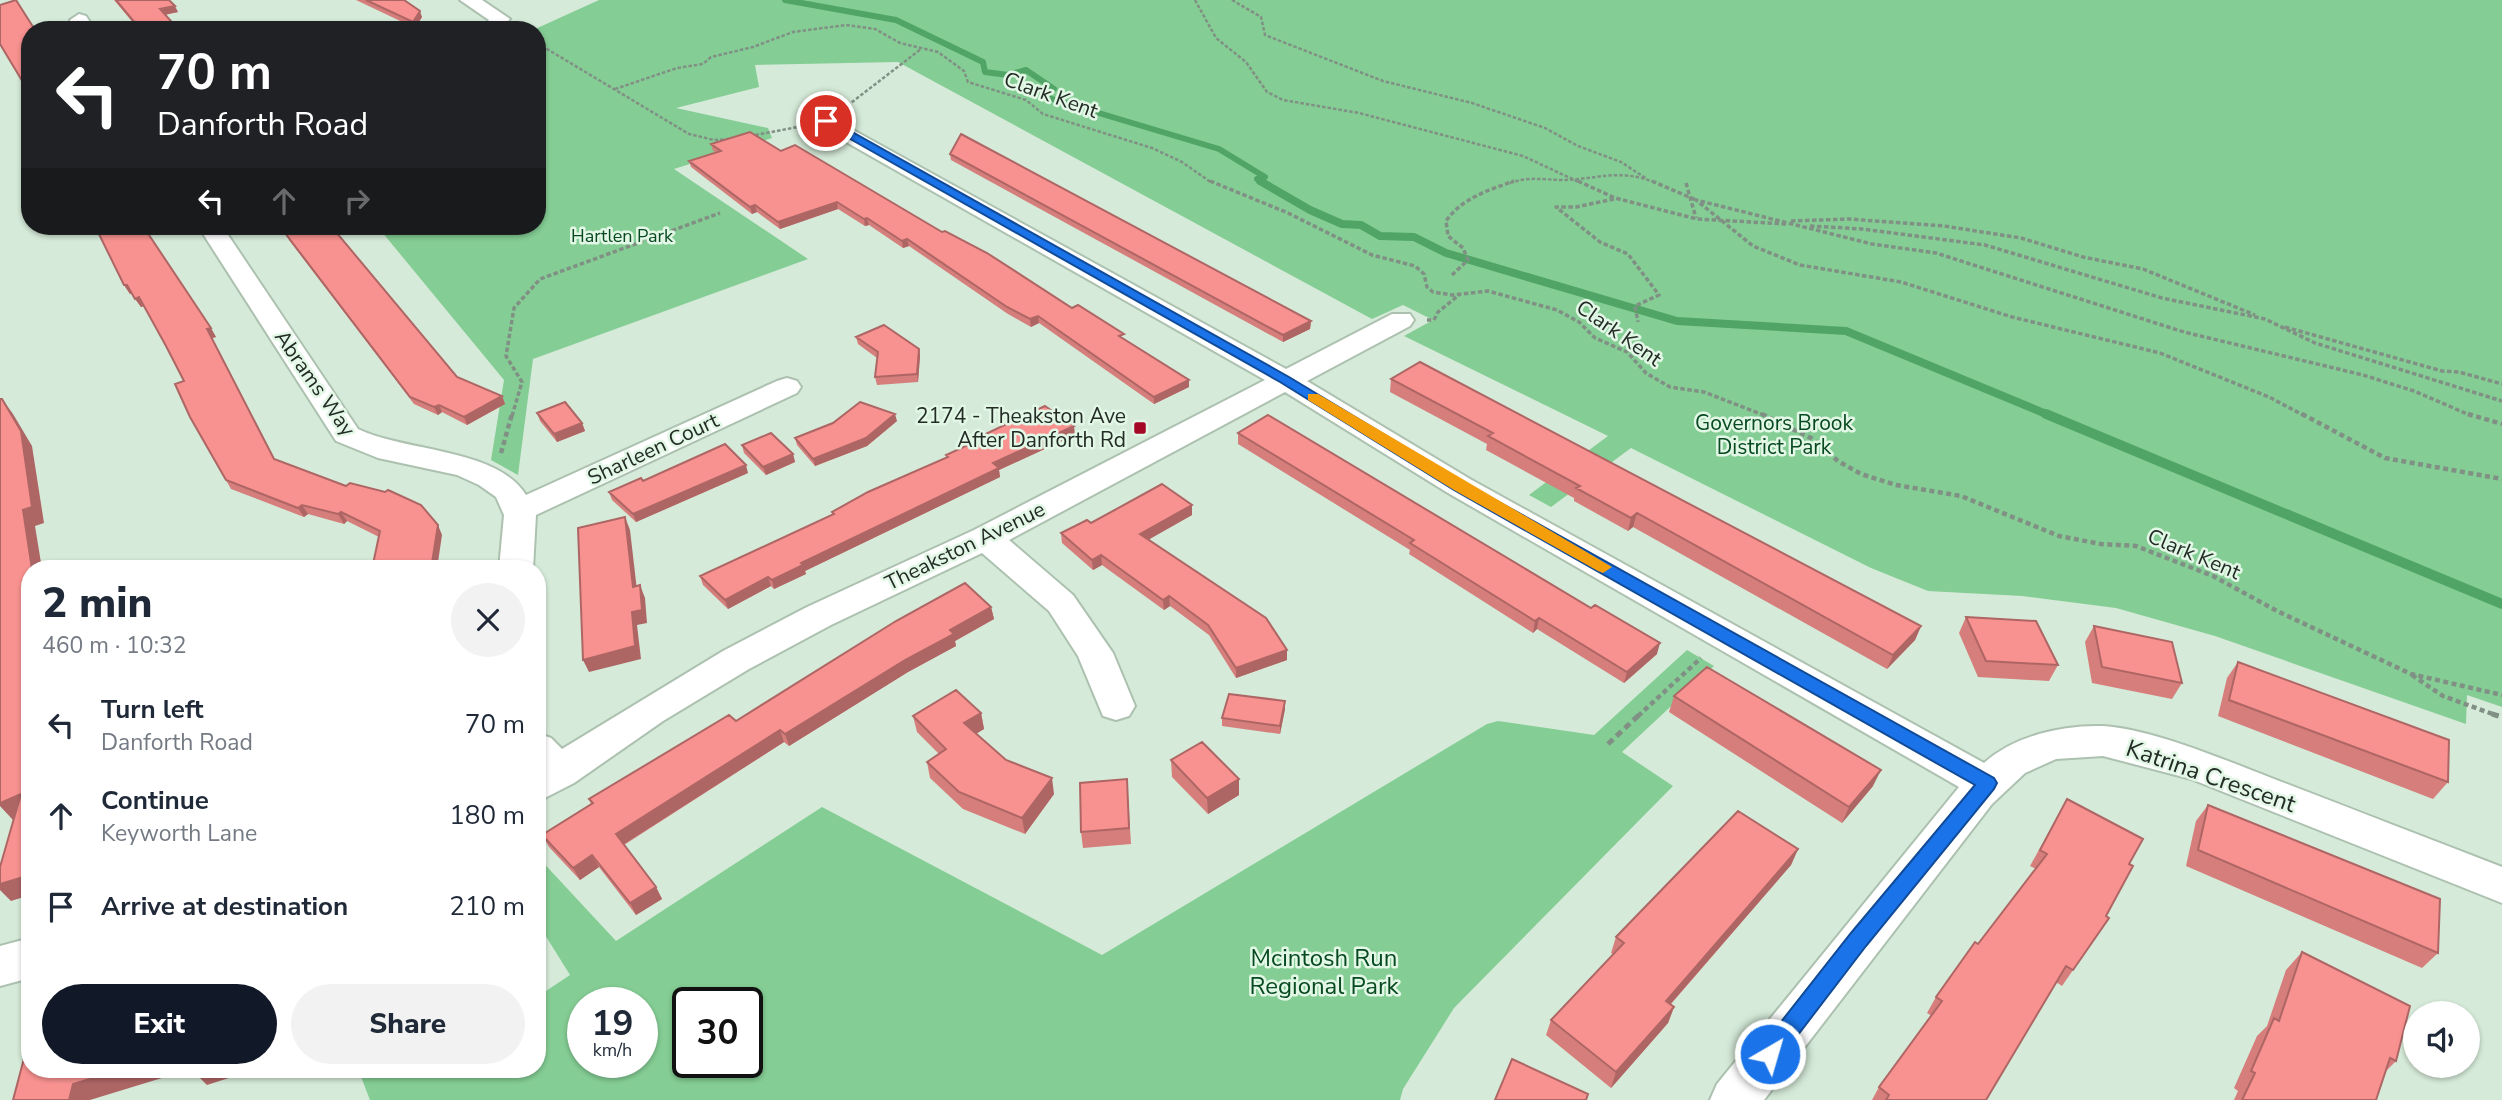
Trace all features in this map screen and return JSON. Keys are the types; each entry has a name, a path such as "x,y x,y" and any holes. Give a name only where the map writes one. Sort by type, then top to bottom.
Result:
{"street":[{"path":"468,0 501,19 499,21"},
{"path":"826,121 1284,380 1459,486 1987,783"},
{"name":"Abrams Way","path":"215,235 347,435 359,444 450,464 498,482"},
{"name":"Theakston Avenue","path":"546,768 818,616 986,538 1401,320"},
{"name":"Sharleen Court","path":"519,510 787,387"},
{"path":"498,482 507,489 519,510 516,560"},
{"path":"986,538 1061,603 1095,653 1116,706"},
{"name":"Katrina Crescent","path":"1734,1100 1858,940 1987,783 2011,762 2052,745 2103,741 2134,747 2212,771 2502,885"},
{"path":"0,966 21,960"}],"path":[{"path":"1195,0 1206,21 1215,30 1216,38 1247,62 1267,92 1283,100 1359,113 1523,156 1615,198 1697,219 1862,229 1985,245 2162,298 2265,319 2315,344 2502,401"},
{"path":"1232,0 1261,18 1265,35 1383,81 1472,103 1545,128 1577,146 1621,162 1647,179 1696,200 1872,244 1936,253 2184,332 2362,375 2414,391 2479,419 2502,424"},
{"name":"Clark Kent","path":"615,89 677,68 703,64 711,57 793,32 846,25 865,27 921,49 938,52 964,71 968,82 1026,100 1043,114 1152,148 1182,162 1217,186 1306,221 1350,246 1420,269 1427,280 1427,287 1433,292 1488,291 1558,310 1579,322 1595,338 1627,352 1646,373 1670,387 1704,392 1776,420 1811,438 1838,461 1861,474 1896,485 1961,496 2059,536 2101,544 2136,546 2213,576 2277,611 2411,674 2502,695"},
{"path":"546,48 689,134 714,140 732,139"},
{"path":"744,137 826,121 921,49"},
{"path":"1452,275 1468,260 1463,248 1448,236 1446,221 1455,208 1482,193 1525,177 1563,180 1618,173 1647,179"},
{"path":"1686,183 1697,219"},
{"path":"1615,198 1576,208 1556,207 1600,242 1628,254 1658,295 1635,306 1638,322"},
{"path":"1696,200 1754,246 1800,265 1901,282 2012,317 2160,353 2269,397 2385,458 2502,479"},
{"path":"498,482 502,441 522,382 506,356 514,308 540,279 720,213"},
{"path":"1783,221 1849,219 1944,226 2021,238 2083,257 2143,269 2285,327 2442,371 2459,372 2502,384"},
{"path":"1401,320 1434,320 1438,312 1461,293"},
{"path":"1608,744 1725,636"},
{"path":"2411,674 2430,691 2466,707 2502,717"}],"green space":[{"path":"599,0 2502,0 2502,707 2467,695 2466,724 2215,636 2116,608 2022,596 1928,591 1871,568 1631,448 1551,507 1529,495 1608,436 1404,336 1433,320 1403,305 1372,319 898,62 755,65 759,87 676,108 768,128 772,138 674,169 808,259 533,359 518,475 491,460 504,380 384,235 546,235 546,24"},
{"name":"Mcintosh Run Regional Park","path":"1687,650 1714,666 1622,752 1673,786 1454,1008 1403,1089 1400,1100 370,1100 361,1078 546,1078 546,991 570,975 546,936 546,866 616,941 822,807 1102,955 1487,724 1498,721 1594,735"}],"building":[{"path":"16,0 29,21 21,21 21,79 0,44 0,5"},
{"path":"116,0 169,0 175,6 160,9 171,21 134,21"},
{"path":"366,0 404,0 420,11 411,21"},
{"path":"750,132 781,151 795,145 942,232 945,231 987,253 1072,308 1078,305 1124,334 1119,336 1189,380 1154,397 1038,316 1030,319 1007,307 907,239 902,241 837,202 778,222 755,205 750,207 689,161 721,151 711,144"},
{"path":"961,134 1311,321 1283,335 950,154"},
{"path":"99,235 149,235 211,328 207,329 274,459 346,486 350,483 385,492 388,490 421,505 438,525 432,560 374,560 380,531 341,512 338,514 302,505 298,508 226,480 190,417 175,384 184,381 166,346 139,297 135,299 127,285 124,285"},
{"path":"287,235 339,235 457,377 502,396 464,417 439,405 434,407 410,397"},
{"path":"884,325 919,349 917,374 875,377 878,352 856,337"},
{"path":"1420,362 1921,626 1893,655 1637,513 1631,518 1576,488 1580,486 1488,436 1493,433 1391,379"},
{"path":"2,399 21,431 32,507 23,510 31,560 21,560 21,794 0,803"},
{"path":"565,402 582,423 554,434 537,413"},
{"path":"860,402 895,414 866,438 813,459 795,438 833,423"},
{"path":"1045,406 1074,426 993,463 999,468 801,563 803,565 772,580 768,577 725,600 700,576 834,514 832,512 868,492 948,457 946,455 977,441 975,439"},
{"path":"1268,415 1591,608 1595,605 1660,643 1627,672 1539,618 1535,621 1410,543 1414,540 1238,433"},
{"path":"771,433 793,454 763,467 742,445"},
{"path":"725,444 746,465 633,514 609,492 641,478 643,481"},
{"path":"1162,484 1192,505 1140,534 1266,618 1287,650 1236,668 1208,625 1169,596 1163,600 1101,555 1092,560 1061,533 1087,520 1091,523"},
{"path":"625,517 633,587 640,585 642,610 632,612 635,646 583,660 578,528"},
{"path":"965,583 991,607 950,630 954,634 905,660 785,734 780,730 616,834 656,887 630,903 592,855 573,868 546,839 546,832 593,803 589,799 729,715 736,721 896,621"},
{"path":"1966,617 2036,621 2058,665 1986,661"},
{"path":"2094,626 2172,642 2182,683 2102,667"},
{"path":"2238,662 2449,740 2448,782 2229,700"},
{"path":"1707,667 1881,770 1849,807 1674,696"},
{"path":"956,690 981,713 964,723 1006,760 1052,778 1022,818 959,792 927,762 946,749 913,716"},
{"path":"1229,694 1285,701 1280,726 1222,718"},
{"path":"1202,742 1239,779 1207,798 1171,760"},
{"path":"1127,779 1129,828 1081,832 1080,783"},
{"path":"21,794 21,878 0,884 0,867"},
{"path":"2067,799 2143,839 2129,864 2133,866 2106,916 2109,918 2073,970 2066,966 1986,1100 1886,1100 1889,1095 1879,1087 1942,1001 1936,997 1975,942 1978,944 2047,854 2040,850"},
{"path":"2208,805 2440,899 2438,953 2198,850"},
{"path":"1738,811 1798,849 1666,1001 1674,1007 1616,1072 1551,1020 1624,943 1616,937"},
{"path":"2302,952 2403,1002 2403,1034 2396,1061 2390,1058 2376,1100 2242,1100 2255,1073 2251,1071 2274,1018 2279,1021"},
{"path":"1512,1059 1588,1094 1586,1100 1495,1100"},
{"path":"21,1070 21,1078 93,1078 73,1084 69,1100 13,1100"}],"waterway":[{"path":"785,0 896,20 983,62 985,72 1008,75 1026,70 1054,89 1042,96 1219,149 1265,177 1257,179 1260,181"},
{"path":"1260,181 1310,210 1342,224 1361,225 1380,236 1414,237 1446,253 1677,321 1846,331 2051,416"},
{"path":"2046,414 2502,604"}],"slow traffic":[{"path":"1313,397 1459,486 1603,567"}],"place":[{"name":"2174 - Theakston Ave After Danforth Rd","path":"1140,428"}],"route":[{"path":"826,121 1284,380 1459,486 1987,783 1858,940 1770,1054"}],"park label":[{"name":"Hartlen Park","path":"622,236"},
{"name":"Governors Brook District Park","path":"1774,435"}]}
